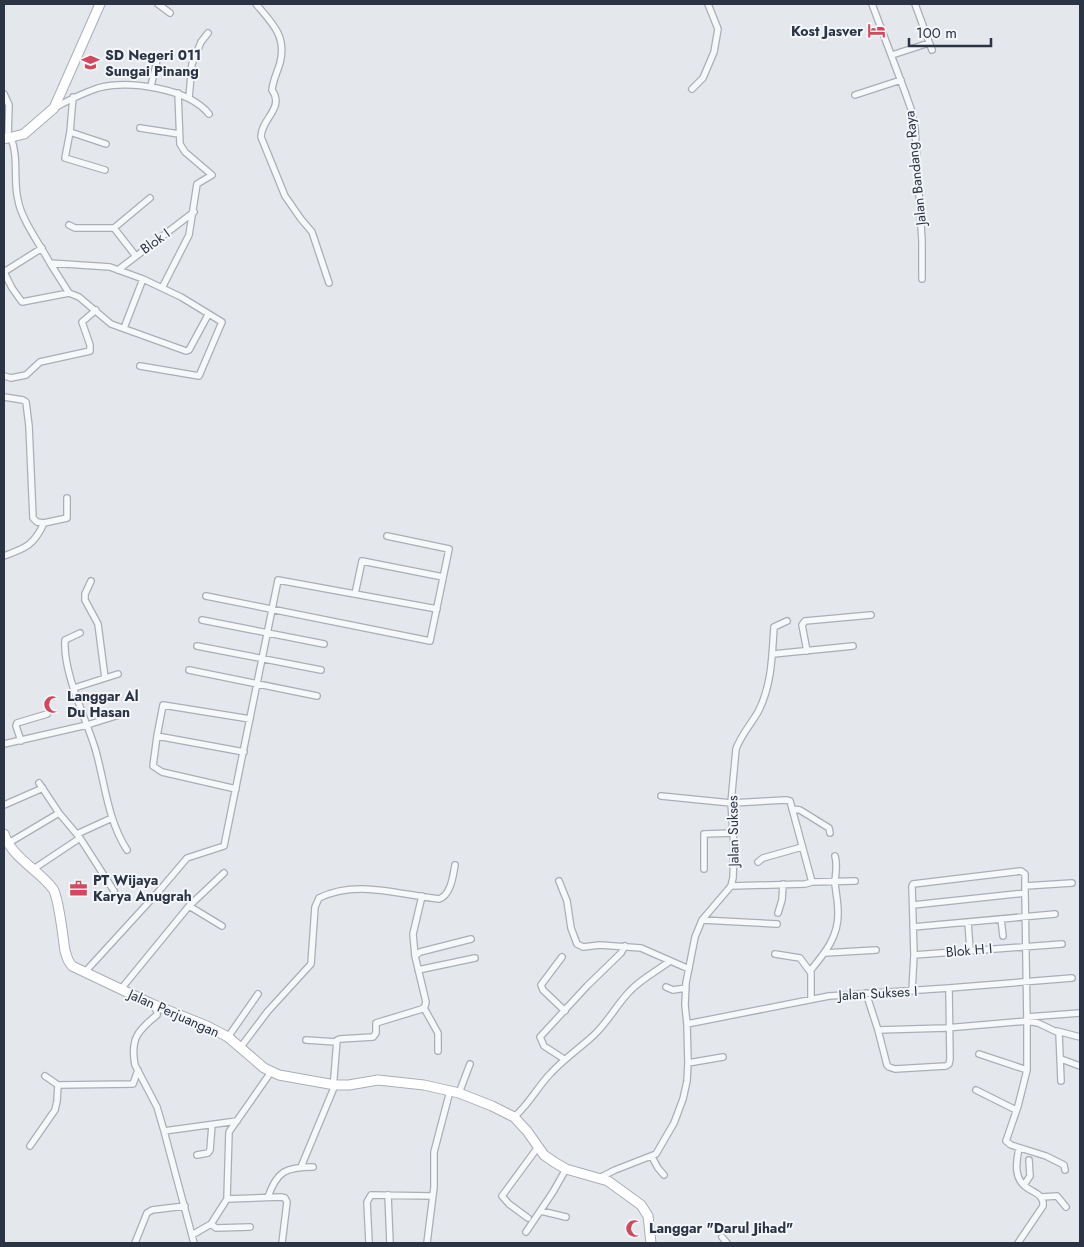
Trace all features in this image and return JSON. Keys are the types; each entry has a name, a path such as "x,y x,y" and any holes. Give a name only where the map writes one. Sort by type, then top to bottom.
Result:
{"street":[{"path":"54,108 100,4"},
{"path":"158,4 170,13"},
{"path":"256,4 280,34 282,49 272,90 276,95 277,101 263,127 261,137 286,196 312,232 329,283"},
{"path":"692,89 703,78 714,52 718,29 708,4"},
{"name":"Jalan Bandang Raya","path":"872,4 911,109 915,129 922,241 922,279"},
{"path":"915,4 932,50"},
{"path":"189,98 192,64 201,42 208,33"},
{"path":"892,55 929,43"},
{"path":"151,86 158,56"},
{"path":"855,94 901,80"},
{"path":"8,138 31,130 54,108 73,97 99,88 151,86 189,98 200,104 209,114"},
{"path":"162,288 189,235 198,184 212,175 182,148 179,134 178,93"},
{"path":"4,94 9,105 8,138 14,144 18,202 50,263 69,293"},
{"path":"73,97 70,132 64,154 66,158 105,170"},
{"path":"140,128 179,134"},
{"path":"70,132 106,144"},
{"path":"69,225 74,228 114,228 150,198"},
{"name":"Blok I","path":"118,270 194,212"},
{"path":"114,228 136,255"},
{"path":"42,248 5,270 4,274 12,288 20,300 24,302 69,293 79,297 111,324 188,351 208,315"},
{"path":"50,263 110,267 143,279 181,297 222,322 199,376 140,366"},
{"path":"124,328 143,279"},
{"path":"4,376 11,378 26,375 40,362 91,350 82,323 96,310"},
{"path":"4,397 26,402 29,426 33,518 37,522 44,523 67,518 67,498"},
{"path":"4,556 20,550 35,540 39,536 44,523"},
{"path":"206,596 430,641 449,549 386,536"},
{"path":"355,594 362,561 443,577"},
{"path":"85,972 187,858 224,846 278,580 437,609"},
{"path":"91,581 85,594 85,600 98,624 105,678"},
{"path":"807,651 802,625 805,621 872,615"},
{"path":"202,620 324,644"},
{"name":"Jalan Sukses","path":"652,1157 660,1150 674,1123 685,1090 688,1063 686,988 695,937 702,920 731,886 734,867 731,803 736,749 759,709 769,681 774,627 787,621"},
{"path":"80,633 70,637 65,642 67,658 74,688 98,758 112,818 120,839 127,850"},
{"path":"197,646 321,670"},
{"path":"773,654 854,646"},
{"path":"189,670 317,696"},
{"path":"74,688 118,674"},
{"path":"236,790 162,772 153,766 163,705 250,719"},
{"path":"22,741 16,726 17,723 47,714"},
{"path":"4,744 87,725 118,715"},
{"path":"157,736 244,752"},
{"path":"4,805 41,786 78,836 114,891"},
{"path":"661,796 731,803 786,800 790,802 812,879"},
{"path":"792,809 800,810 829,828 830,833"},
{"path":"7,844 59,812"},
{"path":"32,870 78,836 112,818"},
{"path":"704,870 704,834 733,833"},
{"name":"Jalan Perjuangan","path":"4,834 7,844 55,893 68,960 72,966 228,1037 271,1072 334,1085 349,1086 371,1080 424,1085 455,1092 492,1106 514,1117 549,1159 566,1169 608,1181 631,1197 646,1210 651,1243"},
{"path":"758,862 762,858 802,847"},
{"path":"810,971 832,941 838,917 835,882 837,864 835,856"},
{"path":"240,1048 268,1011 311,964 314,914 319,898 335,891 346,889 384,890 439,899 444,897 451,884 455,865"},
{"path":"912,991 914,955 913,884 1021,871 1026,874 1027,1070 1006,1141 1007,1144 1051,1158 1064,1165 1065,1170"},
{"path":"122,989 189,906 224,873"},
{"path":"812,879 835,882 855,881"},
{"path":"731,886 809,883 812,879"},
{"path":"559,881 567,901 571,928 576,944 583,947 600,945 641,948 689,969"},
{"path":"913,905 1072,883"},
{"path":"778,913 782,900 783,884"},
{"path":"422,896 413,934 415,956 426,1002 424,1008 438,1033 438,1052"},
{"path":"189,906 222,926"},
{"path":"913,927 1055,914"},
{"path":"1001,918 1003,936"},
{"path":"702,920 777,924"},
{"path":"968,922 970,950"},
{"path":"415,956 420,952 471,939"},
{"name":"Blok H I","path":"914,955 1062,944"},
{"path":"564,1059 544,1046 540,1040 543,1034 587,986 621,953 625,946"},
{"path":"825,953 876,950"},
{"path":"774,954 799,957 810,971 811,998"},
{"path":"562,957 541,985 543,990 565,1011"},
{"path":"418,970 476,958"},
{"path":"514,1117 527,1104 540,1084 564,1059 594,1035 630,991 670,961"},
{"name":"Jalan Sukses I","path":"688,1024 811,998 1072,978"},
{"path":"666,986 673,990 686,988"},
{"path":"866,993 887,1065 895,1068 942,1066 950,1064 949,988"},
{"path":"228,1037 258,994"},
{"path":"152,1004 158,1016 141,1028 136,1036 134,1060 157,1107 194,1243"},
{"path":"306,1040 336,1042 340,1039 373,1037 378,1023 424,1008"},
{"path":"878,1030 951,1028 1080,1013"},
{"path":"1027,1019 1080,1037"},
{"path":"1058,1031 1061,1081"},
{"path":"301,1167 334,1085 336,1042"},
{"path":"979,1054 1027,1070"},
{"path":"688,1063 723,1057"},
{"path":"1060,1059 1080,1066"},
{"path":"427,1243 434,1177 434,1152 455,1092 470,1064"},
{"path":"44,1076 58,1085 133,1084 138,1070"},
{"path":"192,1235 211,1224 227,1199 228,1134 271,1072"},
{"path":"30,1146 55,1110 58,1101 58,1085"},
{"path":"976,1090 1016,1110"},
{"path":"164,1131 237,1121"},
{"path":"198,1155 209,1152 212,1125"},
{"path":"528,1218 509,1204 502,1196 538,1147"},
{"path":"1019,1148 1016,1171 1019,1181 1042,1198 1057,1196 1066,1207"},
{"path":"599,1178 620,1168 652,1157 664,1175"},
{"path":"1024,1185 1030,1176 1029,1160"},
{"path":"268,1197 274,1182 286,1170 313,1167"},
{"path":"526,1232 554,1192 566,1169"},
{"path":"369,1242 368,1198 374,1195 432,1196"},
{"path":"388,1195 390,1243"},
{"path":"227,1199 283,1197 287,1202 282,1243"},
{"path":"1018,1243 1042,1206 1042,1198"},
{"path":"135,1243 148,1212 185,1206"},
{"path":"541,1211 566,1217"},
{"path":"211,1224 216,1228 250,1227"},
{"path":"722,1237 727,1243"}],"place":[{"name":"Kost Jasver","path":"877,31"},
{"name":"SD Negeri 011 Sungai Pinang","path":"91,63"},
{"name":"Langgar Al Du Hasan","path":"53,704"},
{"name":"PT Wijaya Karya Anugrah","path":"79,888"},
{"name":"Langgar \"Darul Jihad\"","path":"635,1228"}]}
